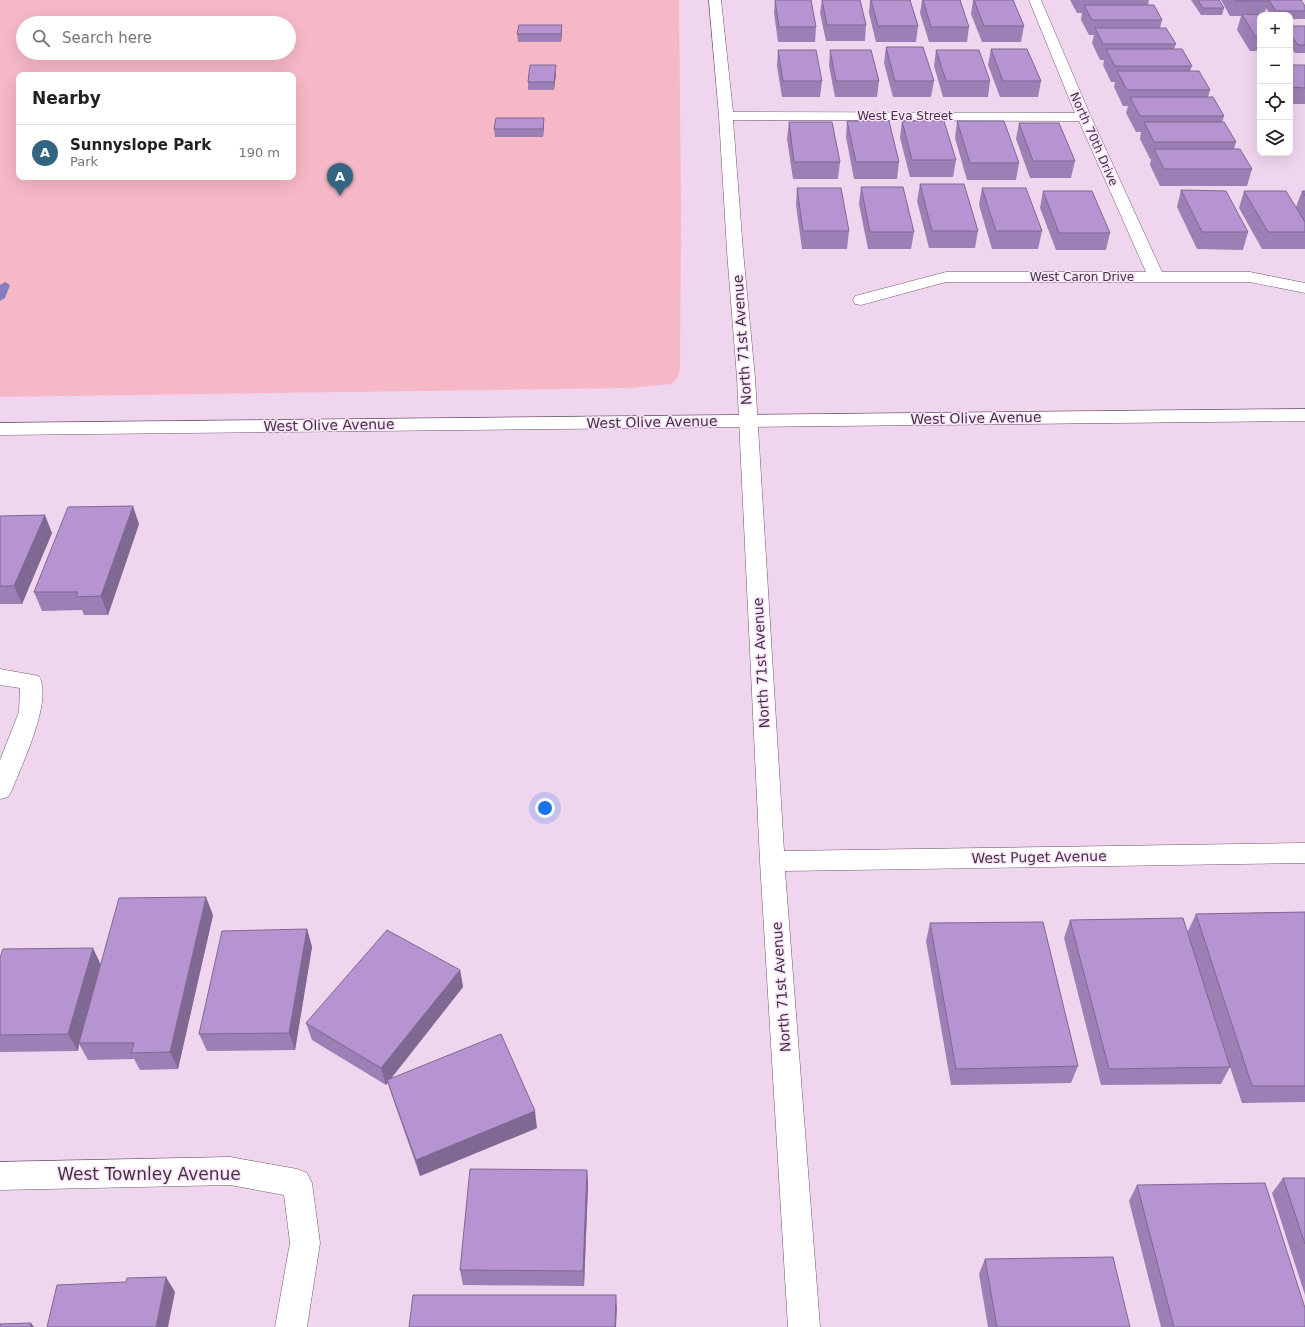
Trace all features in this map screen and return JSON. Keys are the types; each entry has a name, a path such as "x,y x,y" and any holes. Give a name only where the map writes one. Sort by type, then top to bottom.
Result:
{"street":[{"name":"North 71st Avenue","path":"714,0 726,116 735,251 746,378 747,421 772,861 804,1327"},
{"name":"North 70th Drive","path":"1035,0 1084,117 1156,276"},
{"name":"West Eva Street","path":"726,116 1084,117"},
{"name":"West Caron Drive","path":"861,300 946,277 1250,277 1305,288"},
{"name":"West Olive Avenue","path":"0,429 1305,415"},
{"path":"0,677 31,682 30,712 0,790"},
{"name":"West Puget Avenue","path":"772,861 1305,853"},
{"name":"West Townley Avenue","path":"0,1176 230,1171 297,1183 305,1244 291,1327"}],"shaded area":[{"path":"0,0 679,0 681,214 680,368 677,379 671,384 630,388 0,397"}],"building":[{"path":"775,0 811,0 816,27 779,27"},
{"path":"822,0 860,0 866,25 827,25"},
{"path":"871,0 910,0 918,26 878,26"},
{"path":"923,0 960,0 969,27 931,27"},
{"path":"974,0 1013,0 1024,26 984,26"},
{"path":"1198,0 1219,0 1224,8 1203,8"},
{"path":"1234,0 1268,0 1268,1 1235,1"},
{"path":"1269,0 1301,0 1305,6 1305,11 1276,11"},
{"path":"1084,5 1154,5 1162,20 1092,20"},
{"path":"1242,14 1257,14 1257,36 1255,36"},
{"path":"519,25 562,25 561,34 517,34"},
{"path":"1293,26 1305,26 1305,45 1298,45 1293,38"},
{"path":"1095,28 1166,28 1176,44 1103,44"},
{"path":"886,47 923,47 934,81 895,81"},
{"path":"991,49 1027,49 1041,81 1003,81"},
{"path":"1106,49 1182,49 1192,66 1115,66"},
{"path":"778,50 816,50 822,81 783,81"},
{"path":"830,50 871,50 879,81 836,81"},
{"path":"936,50 979,50 990,81 946,81"},
{"path":"530,65 556,65 554,82 528,82"},
{"path":"1293,65 1305,65 1305,88 1293,87"},
{"path":"1117,71 1199,71 1210,90 1127,90"},
{"path":"1130,97 1213,97 1224,116 1140,116"},
{"path":"496,118 544,118 543,129 494,129"},
{"path":"847,121 889,121 899,162 856,162"},
{"path":"902,121 944,121 956,160 912,160"},
{"path":"957,121 1004,121 1019,163 970,163"},
{"path":"789,122 832,122 840,162 794,162"},
{"path":"1144,122 1224,122 1236,142 1154,142"},
{"path":"1019,123 1059,123 1075,161 1033,161"},
{"path":"1154,149 1240,149 1252,169 1164,169"},
{"path":"920,184 964,184 978,231 932,231"},
{"path":"861,187 903,187 914,232 870,232"},
{"path":"797,188 841,188 849,231 803,231"},
{"path":"982,188 1026,188 1042,231 996,231"},
{"path":"1181,190 1226,191 1248,232 1202,232"},
{"path":"1043,191 1092,191 1110,233 1059,233"},
{"path":"1244,191 1286,191 1305,222 1305,232 1268,232"},
{"path":"133,506 101,596 76,597 78,592 34,592 68,507"},
{"path":"45,515 14,586 0,586 0,516"},
{"path":"206,897 170,1052 131,1053 134,1043 79,1043 119,898"},
{"path":"1305,912 1305,1086 1252,1086 1196,914"},
{"path":"1183,918 1230,1067 1109,1069 1070,920"},
{"path":"1043,922 1078,1066 956,1069 930,923"},
{"path":"307,929 289,1033 199,1034 222,931"},
{"path":"387,930 460,970 381,1068 306,1023"},
{"path":"93,948 68,1034 0,1035 0,958 3,949"},
{"path":"501,1034 535,1111 416,1160 387,1080"},
{"path":"470,1169 587,1170 583,1271 460,1270"},
{"path":"1283,1178 1305,1178 1305,1244"},
{"path":"1265,1183 1305,1308 1305,1327 1174,1327 1137,1185"},
{"path":"1113,1257 1130,1327 997,1327 985,1259"},
{"path":"166,1277 156,1327 47,1327 57,1285 126,1282 127,1278"},
{"path":"413,1295 616,1295 615,1327 409,1327"},
{"path":"31,1323 30,1327 0,1327 0,1324"}],"waterway":[{"path":"0,298 5,285"}],"place":[{"name":"Sunnyslope Park","path":"340,196"}]}
